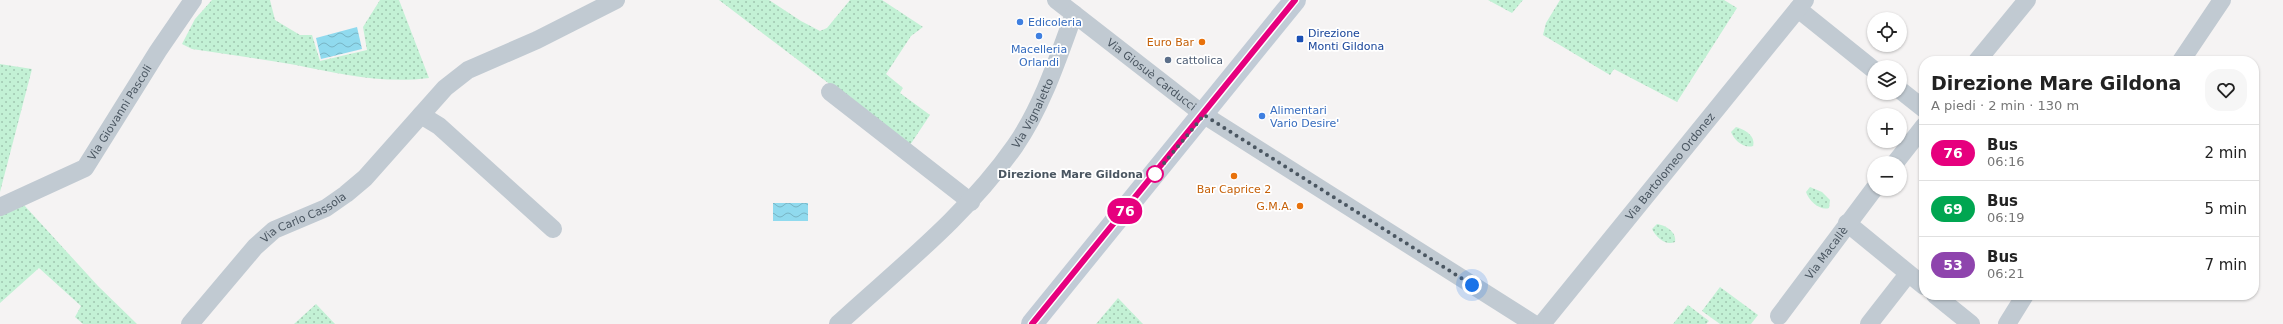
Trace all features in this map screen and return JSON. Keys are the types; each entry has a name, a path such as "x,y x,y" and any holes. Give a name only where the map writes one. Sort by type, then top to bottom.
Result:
{"main road":[{"path":"1032,324 1204,115 1295,0"}],"street":[{"name":"Via Giovanni Pascoli","path":"0,207 84,168 158,51 193,0"},
{"name":"Via Carlo Cassola","path":"190,324 255,247 274,230 326,208 346,194 365,178 445,88 468,70 538,40 616,0"},
{"name":"Via Giosuè Carducci","path":"1056,0 1204,115 1534,324"},
{"path":"1981,56 2027,0"},
{"path":"2184,56 2222,0"},
{"name":"Via Bartolomeo Ordonez","path":"1542,324 1801,5 1867,64"},
{"name":"Via Vignaletto","path":"838,324 889,277 915,257 971,202 1015,146 1035,110 1057,61 1074,14"},
{"path":"830,92 971,202"},
{"path":"1907,96 1919,105"},
{"path":"421,115 439,126 554,228"},
{"path":"1900,156 1919,132"},
{"name":"Via Macallè","path":"1779,316 1868,196"},
{"path":"1847,223 1919,282"},
{"path":"1869,324 1908,274"},
{"path":"1941,300 1971,324"},
{"path":"2007,324 2022,300"}],"green space":[{"path":"212,0 270,0 275,20 300,35 312,35 320,61 367,50 363,27 380,0 399,0 429,78 395,80 362,77 192,49 182,44 195,19"},
{"path":"719,0 769,0 801,21 820,31 827,28 850,0 882,0 923,27 911,36 886,74 903,88 900,93 930,115 910,145"},
{"path":"1488,0 1523,0 1512,13"},
{"path":"1560,0 1724,0 1737,8 1677,102 1614,69 1610,75 1543,35 1546,23"},
{"path":"0,64 32,69 0,192"},
{"path":"1736,127 1746,131 1751,136 1753,139 1753,146 1750,147 1743,145 1734,138 1731,132"},
{"path":"1810,187 1822,192 1830,200 1829,208 1826,209 1819,207 1812,202 1806,192"},
{"path":"24,205 98,286 137,324 83,324 75,317 81,306 39,268 0,303 0,216"},
{"path":"1657,224 1672,232 1675,242 1668,243 1658,238 1652,229"},
{"path":"1720,287 1758,315 1751,324 1720,324 1702,311"},
{"path":"1118,298 1143,324 1096,324"},
{"path":"316,304 335,324 294,324"},
{"path":"1688,305 1709,321 1706,324 1673,324"}],"water":[{"path":"357,27 362,49 321,59 316,38"},
{"path":"773,203 808,203 808,221 773,221"}],"bus line":[{"name":"76","path":"1032,324 1204,115 1295,0"}],"place":[{"name":"Edicoleria","path":"1020,22"},
{"name":"Macelleria Orlandi","path":"1039,36"},
{"name":"Direzione Monti Gildona","path":"1300,39"},
{"name":"Euro Bar","path":"1202,42"},
{"name":"cattolica","path":"1168,60"},
{"name":"Alimentari Vario Desire'","path":"1262,116"},
{"name":"Direzione Mare Gildona","path":"1155,174"},
{"name":"Bar Caprice 2","path":"1234,176"},
{"name":"G.M.A.","path":"1300,206"}],"route":[{"path":"1155,174 1204,115 1472,285"}]}
